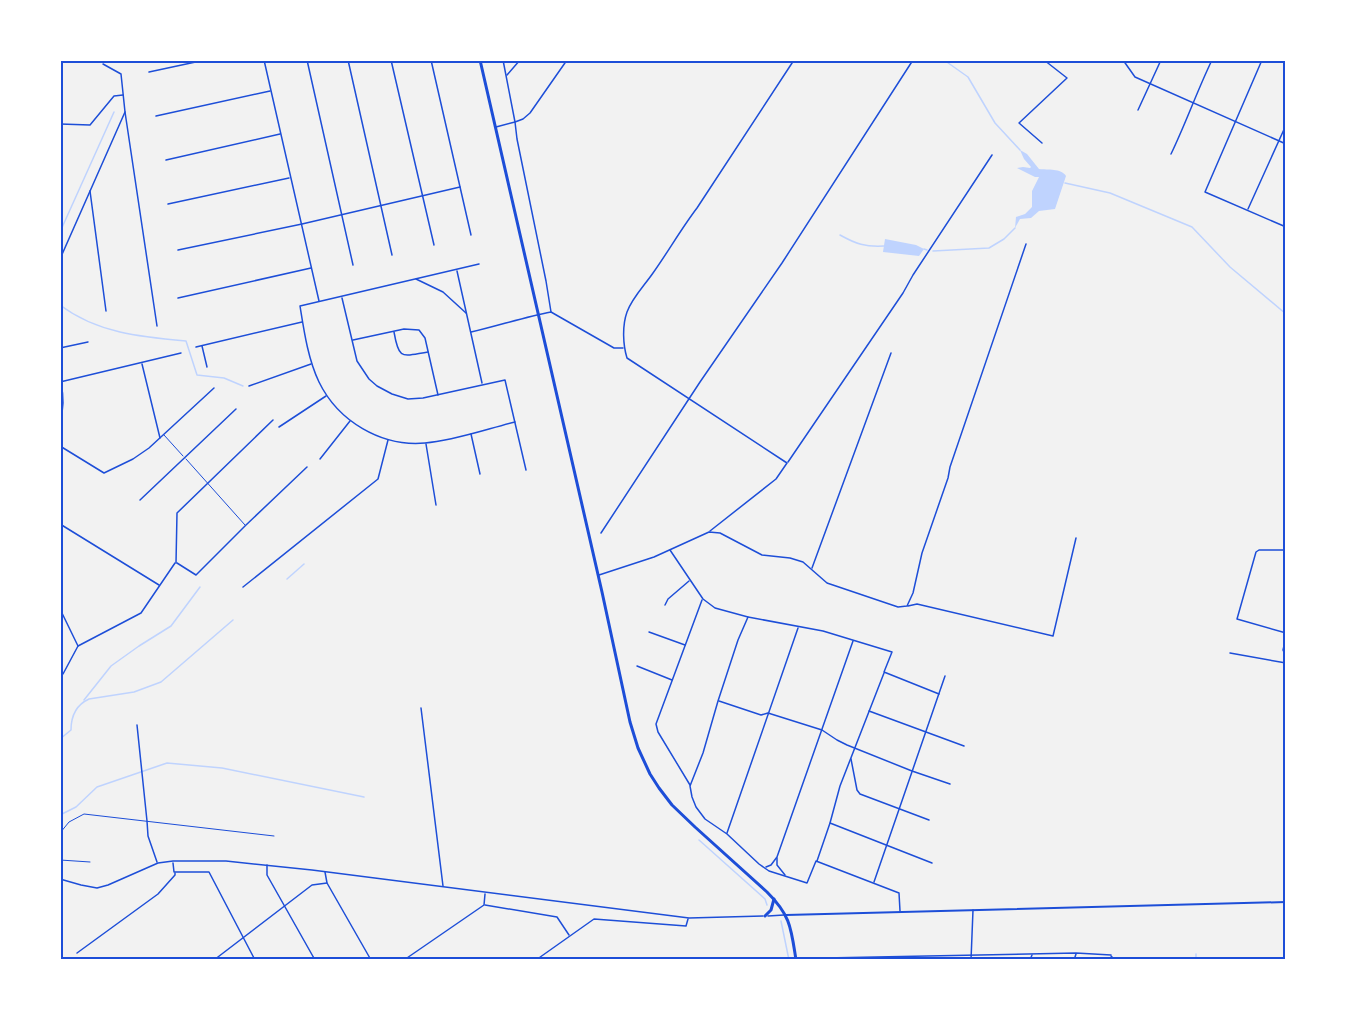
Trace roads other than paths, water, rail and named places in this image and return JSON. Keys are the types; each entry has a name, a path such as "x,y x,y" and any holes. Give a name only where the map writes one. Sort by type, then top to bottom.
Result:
{"main road":[{"path":"480,60 630,722 638,748 650,774 672,805 774,899 786,915 791,929 796,960"},
{"path":"765,916 771,910 774,899"}],"street":[{"path":"149,72 205,60"},
{"path":"264,60 319,301"},
{"path":"307,60 353,265"},
{"path":"348,60 392,255"},
{"path":"391,60 434,244"},
{"path":"431,60 471,236"},
{"path":"503,60 551,312"},
{"path":"507,75 520,60"},
{"path":"495,127 523,119 530,113 567,60"},
{"path":"787,463 627,358 624,348 624,332 627,310 794,60"},
{"path":"601,533 782,263 914,60"},
{"path":"1042,143 1019,123 1067,78 1044,60"},
{"path":"1123,60 1135,78 1286,144"},
{"path":"1138,110 1161,60"},
{"path":"1171,154 1212,60"},
{"path":"1262,60 1205,192 1286,226"},
{"path":"103,64 122,74 125,112 157,326"},
{"path":"156,116 270,90"},
{"path":"60,151 61,124 90,125 114,96 123,95"},
{"path":"60,259 125,112"},
{"path":"1247,210 1286,125"},
{"path":"166,160 281,134"},
{"path":"598,575 654,557 709,532 776,479 903,293 992,155"},
{"path":"168,204 290,178"},
{"path":"178,250 460,187"},
{"path":"90,190 106,311"},
{"path":"907,606 913,593 922,553 950,467 1026,244"},
{"path":"479,264 300,306 312,363 318,381 339,411 369,433 388,440 426,443 515,422"},
{"path":"178,298 311,268"},
{"path":"457,270 483,385"},
{"path":"415,279 436,287 466,313"},
{"path":"341,296 357,361 369,379 384,390 400,398 416,399 505,380 526,470"},
{"path":"471,332 551,312 614,348 624,348"},
{"path":"196,347 303,322"},
{"path":"352,340 408,328 419,330 425,338 438,395"},
{"path":"393,331 398,350 403,355 428,351"},
{"path":"60,348 88,342"},
{"path":"202,346 207,367"},
{"path":"812,569 891,352"},
{"path":"60,421 64,397 60,382 182,353"},
{"path":"142,363 160,439"},
{"path":"249,386 312,363"},
{"path":"60,446 104,472 138,457 214,388"},
{"path":"279,427 327,396"},
{"path":"140,500 236,409"},
{"path":"60,676 78,646 141,613 176,562 177,513 273,420"},
{"path":"320,459 350,421"},
{"path":"471,433 480,474"},
{"path":"243,587 378,479 388,440"},
{"path":"426,443 436,505"},
{"path":"176,562 196,575 307,467"},
{"path":"60,524 160,586"},
{"path":"709,532 720,533 762,555 803,562 827,583 898,608 917,604 1053,636 1076,538"},
{"path":"670,550 703,599 715,608 748,617 823,631 892,652 840,786 830,823 807,883 765,868 700,813 694,802 690,786 657,728 657,720 703,599"},
{"path":"1286,550 1257,551 1237,619 1286,633"},
{"path":"665,604 690,580"},
{"path":"60,609 78,646"},
{"path":"690,786 703,753 738,639 748,617"},
{"path":"727,834 799,627"},
{"path":"649,632 686,645"},
{"path":"1286,638 1283,650 1286,657"},
{"path":"765,868 771,865 777,857 854,640"},
{"path":"1230,653 1286,663"},
{"path":"637,666 673,680"},
{"path":"884,672 939,694"},
{"path":"874,883 945,676"},
{"path":"718,701 761,715 768,713 822,730 855,748 950,784"},
{"path":"421,708 443,887"},
{"path":"869,711 964,746"},
{"path":"137,725 148,836 158,863"},
{"path":"851,758 859,792 929,820"},
{"path":"830,823 932,863"},
{"path":"777,857 777,865 787,877"},
{"path":"77,953 158,894 175,875 173,861"},
{"path":"60,879 89,887 104,887 158,863 226,861 325,871 689,918 1286,902"},
{"path":"816,861 899,893 900,912"},
{"path":"267,865 267,875 315,960"},
{"path":"325,871 327,883 370,960"},
{"path":"174,872 208,872 255,960"},
{"path":"214,960 312,885 327,883"},
{"path":"484,905 485,893"},
{"path":"404,960 484,905 557,917 570,936"},
{"path":"971,960 972,910"},
{"path":"536,960 594,919 686,926 689,918"},
{"path":"1074,960 1076,953"},
{"path":"824,958 1076,953 1111,955 1115,960"},
{"path":"1030,960 1032,954"},
{"path":"1111,955 1111,960"},
{"path":"904,960 906,956"},
{"path":"946,960 947,956"}],"lane":[{"path":"164,435 246,525"},
{"path":"60,833 69,822 84,814 274,836"},
{"path":"60,860 90,862"}],"water":[{"path":"1020,150 1027,154 1039,169 1058,171 1066,176 1055,209 1039,211 1031,218 1020,219 1015,228 1016,217 1025,214 1032,207 1032,191 1039,177 1017,168 1031,167"},
{"path":"885,239 916,245 924,249 919,256 883,252"}],"waterway":[{"path":"944,60 968,77 995,123 1020,150"},
{"path":"60,232 114,112"},
{"path":"1065,183 1110,193 1192,227 1230,267 1286,314"},
{"path":"933,251 989,248 1004,239 1015,228"},
{"path":"840,235 861,244 884,246"},
{"path":"60,305 104,328 153,338 186,341 197,375 224,378 243,386"},
{"path":"287,579 304,564"},
{"path":"84,700 111,666 171,626 200,587"},
{"path":"60,739 71,730 75,712 84,702 89,699 134,692 161,682 233,620"},
{"path":"60,815 76,807 97,787 167,763 222,768 364,797"},
{"path":"699,840 765,899 767,905"},
{"path":"781,921 789,960"},
{"path":"1196,954 1196,960"}]}
